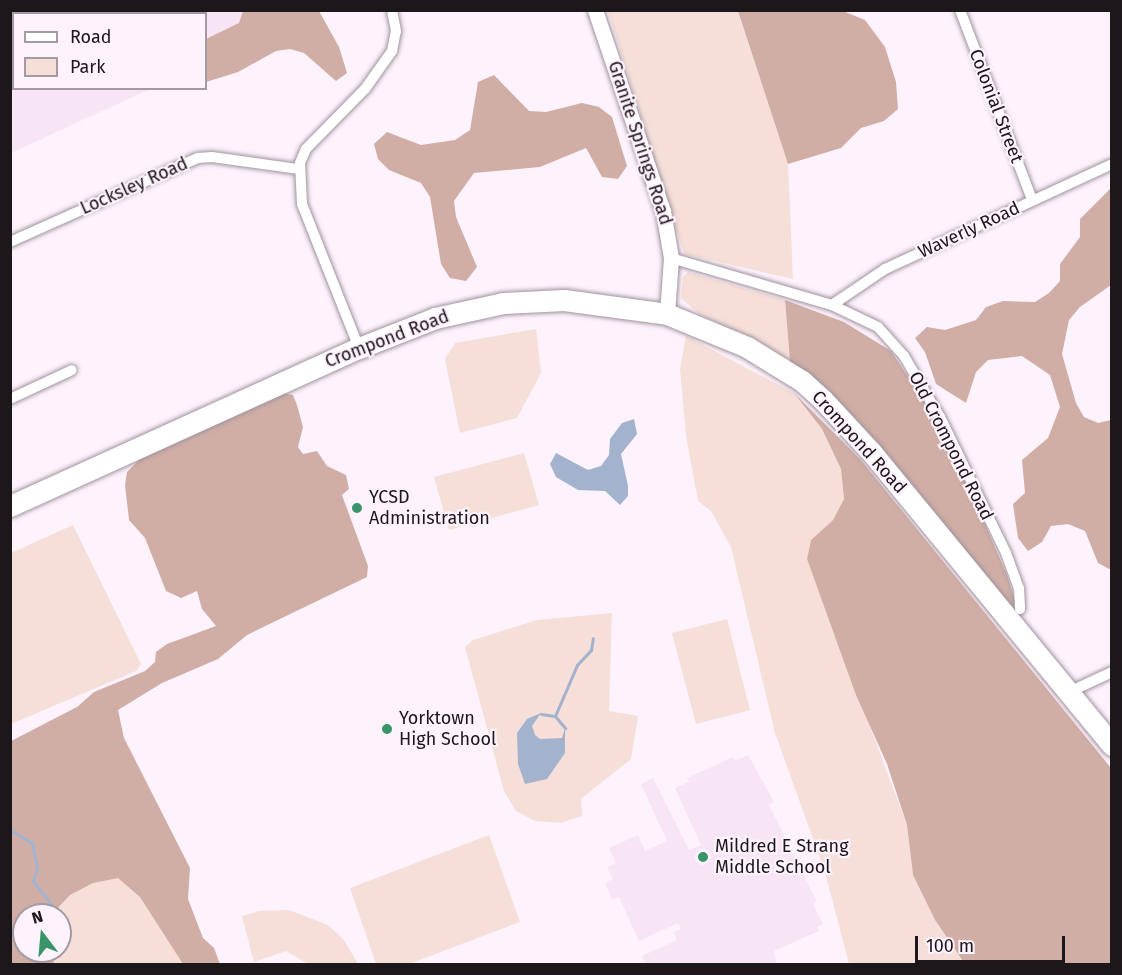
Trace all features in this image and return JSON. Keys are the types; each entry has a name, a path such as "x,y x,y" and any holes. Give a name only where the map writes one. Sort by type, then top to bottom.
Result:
{"highway":[{"name":"Crompond Road","path":"10,506 359,348 435,318 503,303 593,302 666,314 747,347 824,400 873,453 1112,745"}],"street":[{"path":"359,348 302,204 299,169 306,149 365,89 392,51 396,31 392,10"},
{"name":"Granite Springs Road","path":"595,10 663,211 671,258 666,314"},
{"name":"Colonial Street","path":"960,10 1032,200"},
{"name":"Locksley Road","path":"10,242 198,158 212,157 299,169"},
{"name":"Waverly Road","path":"832,305 885,269 1112,164"},
{"name":"Old Crompond Road","path":"671,258 832,305 878,327 919,380 1006,553 1019,588 1020,609"},
{"path":"10,399 72,370"},
{"path":"1069,692 1112,672"}],"shaded area":[{"path":"284,10 207,62 207,12 12,12 12,90 148,90 11,153 10,11"},
{"path":"243,11 319,11 339,47 347,73 336,81 304,53 290,49 276,51 238,72 207,82 207,39 239,23"},
{"path":"738,11 843,11 865,20 885,47 896,82 898,109 884,121 861,128 841,148 788,164"},
{"path":"494,75 529,111 546,112 582,103 599,107 612,117 627,166 618,179 602,177 586,148 540,167 474,173 454,201 456,217 477,267 466,281 450,278 441,264 430,197 421,183 389,170 378,159 374,144 387,132 421,145 455,140 470,130 478,82"},
{"path":"1111,188 1111,285 1080,307 1069,320 1062,354 1076,403 1084,417 1098,423 1111,420 1111,570 1098,563 1085,531 1068,524 1051,526 1042,542 1028,551 1018,538 1013,504 1025,493 1022,460 1048,438 1060,407 1050,375 1022,356 988,360 976,372 966,403 936,384 925,352 915,338 927,327 945,330 976,320 986,307 1003,301 1035,302 1049,293 1060,281 1060,264 1080,237 1080,219"},
{"path":"785,300 844,322 891,351 923,399 968,485 1007,575 1016,604 1010,608 842,405 790,361"},
{"path":"283,393 293,395 303,427 298,447 303,454 317,451 327,466 346,475 349,489 342,495 368,566 367,577 247,635 218,659 162,683 118,710 124,738 190,868 188,899 203,938 214,948 220,964 183,964 140,897 118,878 93,883 70,895 62,903 12,903 12,963 55,964 11,964 11,741 77,707 94,692 145,671 155,662 156,652 167,644 216,626 202,609 197,591 181,598 166,591 145,538 129,520 125,485 127,472 145,454"},
{"path":"794,393 860,459 1111,768 1111,964 965,964 935,920 913,875 907,825 887,764 856,695 807,559 811,540 833,520 844,499 841,469 822,429"},
{"name":"Mildred E Strang Middle School","path":"748,755 774,802 769,805 817,902 813,904 823,924 817,927 819,931 774,951 777,964 646,964 642,956 677,940 674,932 681,929 678,923 639,941 619,897 612,900 605,883 613,879 607,867 616,863 609,848 638,835 645,851 667,841 641,784 653,778 689,850 701,845 675,788 689,782 687,778 733,757 735,761"}],"green space":[{"path":"608,11 738,11 788,164 793,279 684,254"},
{"path":"688,272 785,300 790,361 698,313 681,298 683,277"},
{"path":"536,329 541,373 517,418 460,433 445,359 455,343"},
{"path":"686,336 794,393 822,429 841,469 844,500 833,520 811,540 807,559 907,825 913,875 935,920 965,964 849,964 825,872 775,733 731,547 711,511 698,501 686,436 680,369"},
{"path":"524,453 539,505 449,530 434,477"},
{"path":"73,525 141,664 136,671 11,724 11,553"},
{"path":"612,613 609,711 638,716 631,759 581,799 582,816 561,823 535,821 516,811 504,791 465,647 473,640 537,620"},
{"path":"727,619 750,710 696,724 672,633"},
{"path":"489,835 520,922 409,964 376,964 350,888"},
{"path":"150,838 205,964 11,964 11,907 12,963 72,963 72,903 19,903"},
{"path":"289,910 328,925 344,940 358,964 308,964 286,951 254,962 242,916 259,911"}],"water":[{"path":"634,419 637,434 621,454 628,496 620,505 605,491 578,490 556,477 550,464 556,453 588,470 601,466 609,455 610,439 622,423"},
{"path":"541,713 532,726 535,735 540,739 562,738 565,728 565,753 547,779 525,784 518,764 517,733 527,719"}],"waterway":[{"path":"555,716 577,665 591,650 593,638"},
{"path":"541,714 555,716 565,728"},
{"path":"10,830 32,843 37,869 33,881 50,903"}],"place":[{"name":"YCSD Administration","path":"357,508"},
{"name":"Yorktown High School","path":"387,729"},
{"name":"Mildred E Strang Middle School","path":"703,857"}]}
